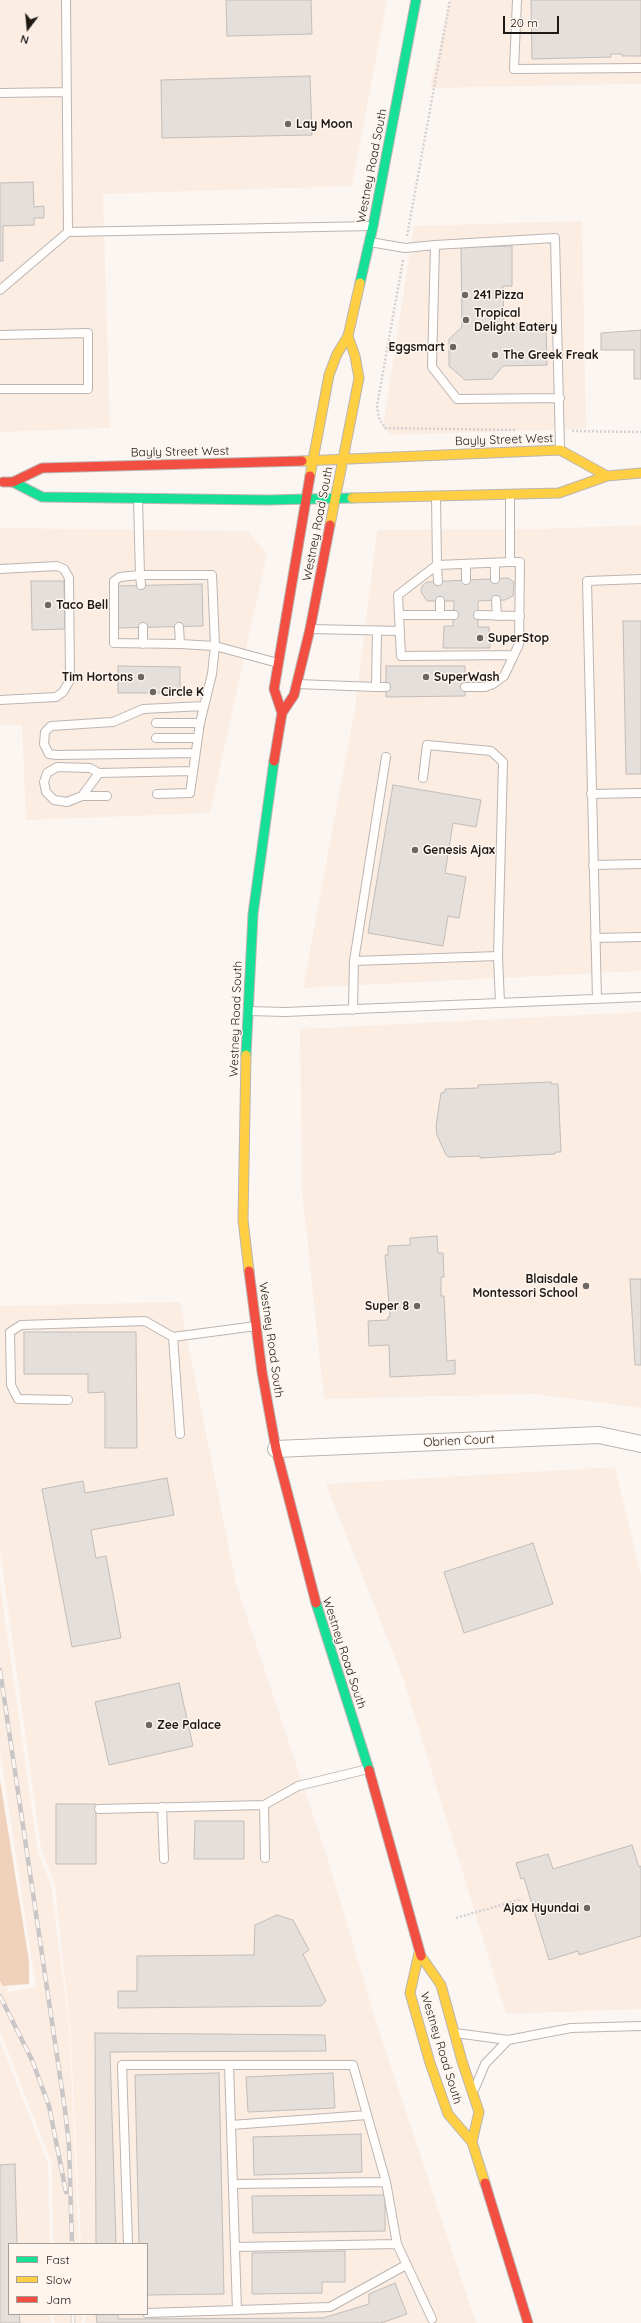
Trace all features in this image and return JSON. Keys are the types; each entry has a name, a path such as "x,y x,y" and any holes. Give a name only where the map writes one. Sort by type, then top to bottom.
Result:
{"main road":[{"name":"Westney Road South","path":"282,713 274,689 305,498 329,375 337,354 348,336 373,226 416,0"},
{"name":"Westney Road South","path":"348,336 355,356 359,378 310,629 294,695 282,713 253,914 247,1011 243,1220 262,1372 276,1449 309,1581 380,1805 419,1953 441,1985 453,2032 472,2095 479,2112 472,2142"},
{"name":"Bayly Street West","path":"0,482 13,482 42,468 313,461 560,450 607,476"},
{"path":"607,476 641,474"},
{"name":"Bayly Street West","path":"13,482 42,497 267,500 436,494 559,493 607,476"},
{"name":"Westney Road South","path":"419,1953 410,1993 412,2000 448,2114 472,2142 528,2323"}],"street":[{"name":"Obrien Court","path":"276,1449 599,1435 641,1444"}],"lane":[{"path":"66,0 68,232"},
{"path":"517,0 514,69 641,68"},
{"path":"0,92 67,92"},
{"path":"0,290 68,232 373,226"},
{"path":"369,242 405,248 435,244 555,238 560,398 560,450"},
{"path":"435,244 432,367 457,399 560,398"},
{"path":"0,335 88,333 88,389 0,389"},
{"path":"510,493 510,562"},
{"path":"436,494 438,581"},
{"path":"138,498 141,585"},
{"path":"465,687 486,688 504,676 514,655 519,644 520,562 437,565 398,595 401,656 514,655"},
{"path":"495,563 495,579"},
{"path":"466,564 466,580"},
{"path":"0,568 57,566 64,569 69,578 70,680 63,692 56,697 0,700"},
{"path":"157,794 190,793 200,723 212,674 215,646 212,575 140,575 120,577 114,581 114,643 215,646 279,664"},
{"path":"178,575 178,584"},
{"path":"597,999 587,581 641,579"},
{"path":"496,600 497,616"},
{"path":"440,601 440,616"},
{"path":"399,615 454,616"},
{"path":"478,615 520,616"},
{"path":"143,627 143,644"},
{"path":"179,627 180,644"},
{"path":"310,629 400,631"},
{"path":"376,687 377,630"},
{"path":"297,684 386,687"},
{"path":"195,753 49,754 44,744 45,732 51,726 113,722 142,709 204,706"},
{"path":"156,723 200,723"},
{"path":"156,738 198,738"},
{"path":"423,778 427,745 491,751 503,762 498,956 500,1003"},
{"path":"354,1010 354,961 386,757"},
{"path":"107,796 82,796 67,802 54,800 46,792 44,782 47,773 57,767 90,768 99,773 192,771"},
{"path":"82,796 99,773"},
{"path":"592,794 641,793"},
{"path":"593,865 641,864"},
{"path":"595,938 641,937"},
{"path":"354,961 498,956"},
{"path":"247,1011 354,1010 641,997"},
{"path":"68,1400 18,1399 11,1385 10,1332 21,1325 145,1321 173,1337 256,1326"},
{"path":"173,1337 180,1434"},
{"path":"99,1809 264,1805 298,1786 369,1769"},
{"path":"264,1805 265,1858"},
{"path":"162,1807 164,1859"},
{"path":"453,2032 508,2040 571,2028 641,2026"},
{"path":"472,2095 485,2064 508,2040"},
{"path":"128,2243 122,2064 353,2064 386,2182 397,2244 432,2319"},
{"path":"229,2064 237,2310"},
{"path":"231,2125 367,2115"},
{"path":"233,2184 386,2182"},
{"path":"235,2247 397,2244"},
{"path":"148,2313 330,2307 406,2265"}],"path":[{"path":"385,428 379,418 377,406 450,0"},
{"path":"456,1918 522,1900"}],"shaded area":[{"path":"0,0 387,0 352,186 103,194 110,428 0,432"},
{"path":"450,0 641,0 641,84 430,88"},
{"path":"582,221 586,429 392,435 383,427 414,226"},
{"path":"641,525 641,971 303,988 355,708 377,530 541,529"},
{"path":"0,528 248,531 267,554 210,813 26,820 22,725 0,725"},
{"path":"641,1012 641,1408 535,1394 324,1399 302,1190 300,1029"},
{"path":"180,1302 236,1584 328,1860 374,2015 476,2323 85,2323 85,2315 148,2315 148,2243 81,2243 70,2028 55,1885 41,1848 0,1550 0,1306"},
{"path":"615,1467 641,1575 641,2009 506,2014 403,1678 326,1484"},
{"path":"0,1584 38,1853 51,1884 69,2025 79,2243 53,2243 52,2164 0,2031 0,1967 9,1992 36,1987 0,1752"},
{"path":"0,1780 29,1961 29,1984 3,1986 0,1981"},
{"path":"0,2041 48,2164 50,2243 8,2243 8,2315 51,2315 51,2323 0,2323"},
{"path":"54,2315 82,2315 82,2323 54,2323"}],"building":[{"path":"226,0 311,0 312,34 227,36"},
{"path":"531,0 641,0 641,56 622,56 622,54 611,54 611,57 532,59"},
{"path":"310,76 312,135 162,138 161,80"},
{"path":"33,182 34,207 44,206 44,218 34,218 34,225 3,226 3,261 0,261 0,183"},
{"path":"512,246 512,286 503,286 504,324 546,323 547,365 503,366 492,379 465,380 449,366 449,339 462,327 461,247"},
{"path":"641,330 641,379 634,379 634,350 601,350 601,333"},
{"path":"508,578 514,582 513,596 505,600 478,601 478,627 489,627 490,648 443,648 444,626 453,626 454,601 427,601 421,592 422,586 427,582"},
{"name":"Taco Bell","path":"31,581 64,581 65,629 32,630"},
{"path":"202,584 203,626 117,628 116,586"},
{"path":"623,621 641,621 641,774 626,774"},
{"path":"118,666 180,667 180,693 118,693"},
{"name":"SuperWash","path":"386,666 465,666 465,696 386,697"},
{"name":"Genesis Ajax","path":"393,785 481,800 476,827 453,823 445,873 466,877 459,918 448,916 443,946 368,933"},
{"path":"551,1082 551,1084 558,1084 561,1152 555,1152 555,1154 480,1158 480,1156 448,1157 446,1155 437,1135 436,1126 441,1093 445,1092 445,1089 478,1088 478,1085"},
{"name":"Super 8","path":"437,1236 438,1253 443,1253 444,1277 441,1277 441,1296 444,1296 447,1361 455,1360 455,1374 390,1377 389,1345 369,1346 368,1321 388,1320 388,1317 390,1317 385,1255 388,1255 388,1246 410,1245 410,1238"},
{"path":"630,1279 641,1279 641,1365 635,1365"},
{"path":"24,1332 136,1332 137,1448 105,1448 105,1392 88,1393 88,1374 24,1374"},
{"path":"167,1478 174,1515 91,1530 96,1558 106,1556 121,1638 72,1647 42,1489 83,1481 85,1493"},
{"path":"533,1543 553,1604 464,1633 444,1572"},
{"path":"179,1683 193,1746 109,1765 95,1702"},
{"path":"56,1804 96,1804 96,1864 56,1864"},
{"path":"195,1821 244,1821 244,1859 194,1859"},
{"name":"Ajax Hyundai","path":"632,1845 639,1867 641,1866 641,1936 579,1955 578,1951 549,1960 524,1878 521,1879 516,1863 548,1854 553,1869"},
{"path":"277,1915 293,1920 309,1950 303,1954 326,2001 321,2006 118,2008 118,1991 137,1991 137,1956 254,1955 255,1925"},
{"path":"95,2033 325,2035 326,2051 110,2052 116,2243 96,2243"},
{"path":"219,2073 224,2294 148,2295 148,2243 139,2243 135,2075"},
{"path":"333,2073 335,2108 248,2112 246,2077"},
{"path":"361,2134 362,2172 254,2175 253,2137"},
{"path":"15,2164 17,2243 8,2243 8,2315 19,2315 20,2323 0,2323 0,2165"},
{"path":"385,2195 385,2231 253,2233 252,2196"},
{"path":"345,2251 345,2282 322,2282 322,2293 252,2294 252,2253"},
{"path":"395,2283 407,2314 381,2323 97,2323 96,2315 118,2315 118,2319 323,2318 369,2304 369,2294"}],"railway":[{"path":"0,1670 65,2110 69,2145 72,2243"},
{"path":"0,1996 32,2060 49,2106 66,2192"},
{"path":"73,2315 73,2323"}],"traffic: fast":[{"path":"360,283 373,226 416,0"},
{"path":"13,482 42,497 267,500 352,498"},
{"path":"246,1055 253,914 274,761"},
{"path":"316,1603 369,1770"}],"traffic: slow":[{"path":"310,476 329,375 337,354 348,336 360,283"},
{"path":"330,525 359,378 355,356 348,336"},
{"path":"302,461 560,450 607,476"},
{"path":"352,498 559,493 607,476 641,473"},
{"path":"246,1055 243,1220 249,1271"},
{"path":"419,1953 410,1993 430,2063 448,2114 472,2142 485,2183"},
{"path":"421,1956 441,1985 462,2061 479,2112 472,2142"}],"traffic: jam":[{"path":"3,482 13,482 42,468 302,461"},
{"path":"282,713 274,689 310,476"},
{"path":"274,761 282,713 294,695 310,629 330,525"},
{"path":"249,1271 262,1372 276,1449 316,1603"},
{"path":"369,1770 421,1956"},
{"path":"485,2183 528,2323"}],"place":[{"name":"Lay Moon","path":"288,124"},
{"name":"241 Pizza","path":"465,295"},
{"name":"Tropical Delight Eatery","path":"466,320"},
{"name":"Eggsmart","path":"453,347"},
{"name":"The Greek Freak","path":"495,355"},
{"name":"Taco Bell","path":"48,605"},
{"name":"SuperStop","path":"480,638"},
{"name":"Tim Hortons","path":"141,677"},
{"name":"SuperWash","path":"426,677"},
{"name":"Circle K","path":"153,692"},
{"name":"Genesis Ajax","path":"415,850"},
{"name":"Blaisdale Montessori School","path":"586,1286"},
{"name":"Super 8","path":"417,1306"},
{"name":"Zee Palace","path":"149,1725"},
{"name":"Ajax Hyundai","path":"587,1908"}]}
